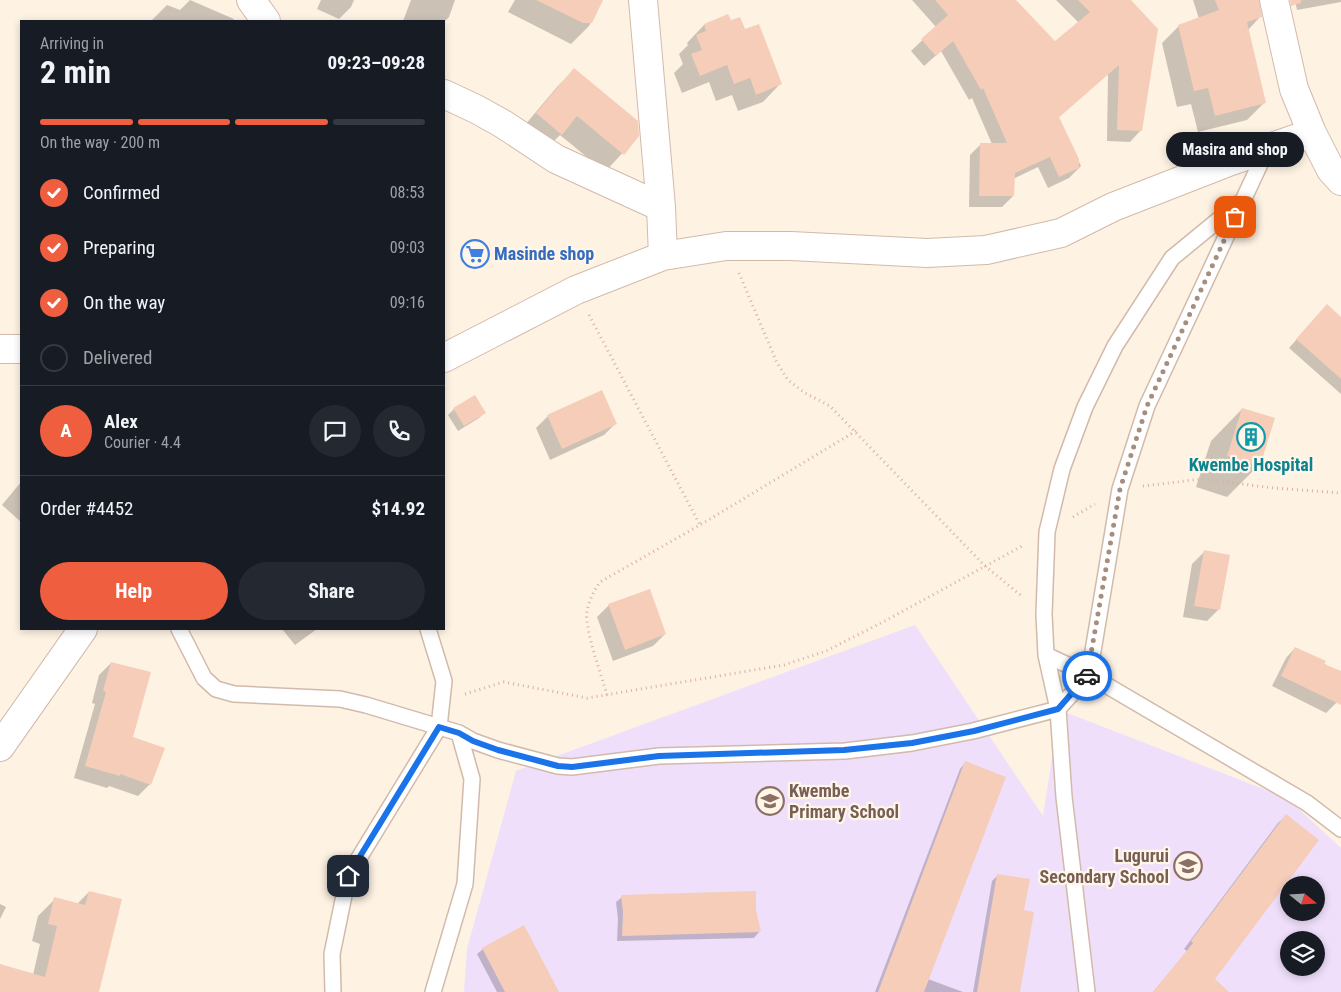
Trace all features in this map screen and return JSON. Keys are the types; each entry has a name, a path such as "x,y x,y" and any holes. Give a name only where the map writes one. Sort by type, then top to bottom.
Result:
{"street":[{"path":"251,0 265,20"},
{"path":"643,0 661,207 662,256"},
{"path":"1274,0 1294,89 1312,133 1331,170 1341,181"},
{"path":"445,94 503,124 556,159 661,207"},
{"path":"445,357 576,290 662,256 726,246 791,246 927,253 986,250 1061,233 1113,207 1230,161 1312,133"},
{"path":"0,349 20,349"},
{"path":"0,747 82,630"}],"lane":[{"path":"180,630 204,678 216,688 234,694 340,699 459,733 473,741 498,750 558,766 572,767 659,756 844,750 912,743 974,731 1058,709 1088,675 1120,489 1147,406 1267,149"},
{"path":"1087,992 1064,797 1058,709 1046,655 1044,614 1047,532 1062,469 1085,407 1115,346 1172,258 1243,201"},
{"path":"333,992 332,954 348,876 439,727 444,681 428,630"},
{"path":"1046,655 1088,675 1307,803 1341,829"},
{"path":"433,992 464,884 472,779 459,733"}],"path":[{"path":"726,246 776,362 788,380 805,393 830,406 984,566 1044,614"},
{"path":"576,290 700,525"},
{"path":"607,696 588,627 587,612 591,596 600,582 700,525 856,431"},
{"path":"442,700 504,682 588,698 784,665 826,651 883,622 1047,532 1120,489 1202,479 1274,488 1341,493"}],"shaded area":[{"name":"Kwembe Primary School","path":"915,625 1043,816 1056,732 1044,704 1287,798 1341,848 1341,992 464,992 467,949 516,771"}],"building":[{"path":"536,0 603,0 592,23 583,23"},
{"path":"935,0 1016,0 1055,41 1090,12 1078,0 1131,0 1158,29 1142,131 1117,130 1119,65 1059,117 1079,159 1079,168 1059,177 1050,157 1015,173 1014,196 979,196 980,143 1007,143 983,88 981,90 953,41 936,56 921,39 948,15"},
{"path":"1215,0 1259,0 1262,17 1247,22 1266,103 1215,116 1208,88 1194,91 1178,25 1219,10"},
{"path":"1290,0 1301,0 1301,3 1291,6"},
{"path":"728,14 731,20 740,17 745,29 759,24 782,84 756,95 750,78 734,84 727,65 700,76 691,54 702,50 696,35 706,31 704,24"},
{"path":"574,68 638,121 639,136 624,155 577,116 562,135 536,113"},
{"path":"1327,304 1341,317 1341,379 1296,339"},
{"path":"602,390 617,424 562,449 547,415"},
{"path":"475,395 486,413 464,426 453,408"},
{"name":"Kwembe Hospital","path":"1242,408 1275,418 1260,466 1227,456"},
{"path":"1204,550 1230,555 1220,610 1194,606"},
{"path":"650,589 666,634 625,650 608,604"},
{"path":"1295,647 1326,661 1324,664 1341,671 1341,705 1281,676"},
{"path":"111,662 151,672 133,737 165,748 151,785 120,774 120,776 85,766 106,692 103,691"},
{"path":"965,761 1006,777 924,992 878,992"},
{"path":"1286,814 1319,840 1292,876 1280,876 1280,892 1215,979 1229,992 1153,992 1193,943 1191,941"},
{"path":"997,874 1030,879 1024,910 1034,912 1020,992 977,992"},
{"path":"89,891 122,899 99,992 0,992 0,964 45,977 57,926 48,924 54,897 85,905"},
{"path":"756,891 756,910 761,932 622,936 623,912 621,895"},
{"path":"524,925 559,992 505,992 482,948"}],"way so far":[{"path":"1087,676 1120,489 1147,406 1235,217"}],"place":[{"name":"Masira and shop","path":"1235,217"},
{"name":"Masinde shop","path":"475,254"},
{"name":"Kwembe Hospital","path":"1251,437"},
{"name":"Kwembe Primary School","path":"770,801"},
{"name":"Lugurui Secondary School","path":"1188,866"}],"route":[{"path":"348,876 439,727 459,733 473,741 498,750 558,766 572,767 659,756 844,750 912,743 974,731 1058,709 1087,676"}]}
